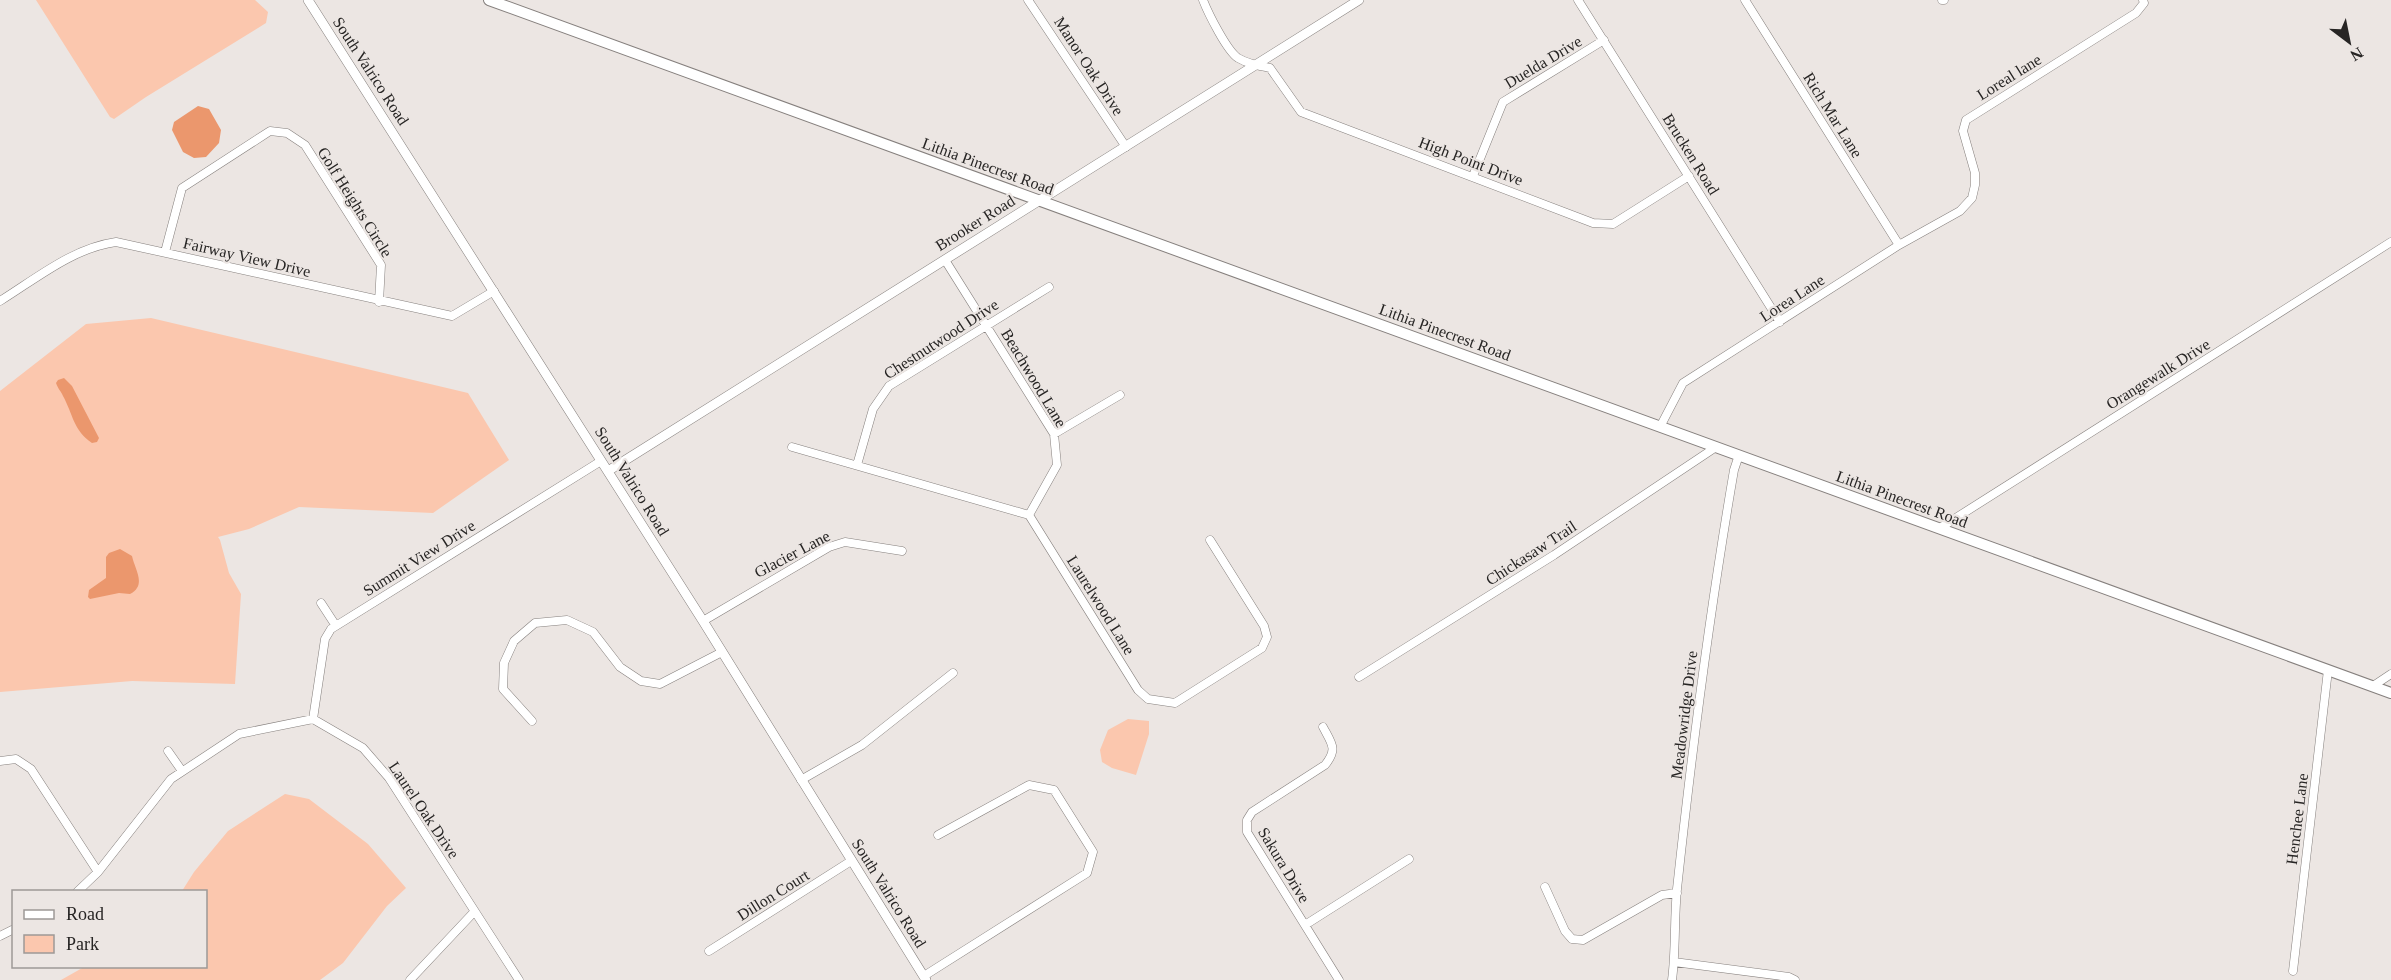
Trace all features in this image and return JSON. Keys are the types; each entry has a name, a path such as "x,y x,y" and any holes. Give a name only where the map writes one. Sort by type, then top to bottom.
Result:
{"main road":[{"name":"Lithia Pinecrest Road","path":"489,0 2391,693"}],"street":[{"name":"South Valrico Road","path":"308,0 703,621 925,978"},
{"name":"Manor Oak Drive","path":"1028,0 1125,147"},
{"name":"High Point Drive","path":"1203,0 1211,18 1236,57 1270,68 1301,112 1593,223 1613,224 1689,176"},
{"name":"Brooker Road","path":"608,471 1359,0"},
{"name":"Brucken Road","path":"1578,0 1780,322"},
{"name":"Rich Mar Lane","path":"1745,0 1899,245"},
{"name":"Loreal lane","path":"1960,211 1972,198 1975,185 1975,173 1963,131 1966,120 2136,13 2144,3 2143,0"},
{"name":"Duelda Drive","path":"1473,176 1503,102 1604,40"},
{"name":"Golf Heights Circle","path":"165,252 182,188 270,131 286,133 304,145 381,265 379,302"},
{"name":"Lorea Lane","path":"1660,427 1683,383 1899,245 1960,211"},
{"name":"Fairway View Drive","path":"0,301 74,255 95,245 116,242 379,302 453,316 494,291"},
{"name":"Orangewalk Drive","path":"1940,528 2391,242"},
{"name":"Beachwood Lane","path":"945,260 1054,434 1057,465 1029,515"},
{"name":"Chestnutwood Drive","path":"857,465 873,409 889,386 1048,287"},
{"path":"1054,434 1120,394"},
{"path":"792,447 1029,515"},
{"name":"Chickasaw Trail","path":"1359,677 1554,555 1716,447"},
{"name":"Meadowridge Drive","path":"1672,980 1677,893 1714,590 1734,470 1739,455"},
{"name":"Summit View Drive","path":"336,626 601,461"},
{"name":"Laurelwood Lane","path":"1029,515 1138,690 1148,699 1164,703 1175,703 1262,648 1266,642 1264,626 1210,540"},
{"name":"Glacier Lane","path":"703,621 829,547 845,542 902,551"},
{"path":"78,890 98,872 171,779 239,734 313,719 325,639 331,629 336,626 321,603"},
{"path":"532,721 504,689 504,663 514,641 535,623 567,620 593,632 620,666 640,681 660,684 722,652"},
{"name":"Henchee Lane","path":"2293,971 2328,670"},
{"path":"801,780 862,745 953,673"},
{"path":"2373,686 2391,674"},
{"name":"Laurel Oak Drive","path":"313,719 363,748 388,778 519,980"},
{"name":"Sakura Drive","path":"1323,727 1333,746 1333,756 1325,765 1252,812 1246,820 1247,831 1339,980"},
{"path":"168,751 182,771"},
{"path":"0,760 16,759 31,769 98,872"},
{"path":"925,978 1087,873 1093,852 1054,790 1029,785 938,835"},
{"path":"1305,925 1409,860"},
{"name":"Dillon Court","path":"709,951 851,861"},
{"path":"1545,887 1565,931 1572,939 1582,940 1662,895 1677,893"},
{"path":"410,980 474,912"},
{"path":"1674,962 1789,977 1795,980"}],"green space":[{"path":"36,0 255,0 268,12 266,23 114,119 110,117"},
{"path":"151,318 468,393 509,460 433,513 299,507 249,529 218,537 229,573 241,594 235,684 132,681 0,692 0,391 86,324"},
{"path":"1128,719 1149,721 1149,734 1136,775 1112,768 1102,762 1100,750 1108,730"},
{"path":"285,794 309,799 368,844 406,888 387,906 343,963 320,980 61,980 82,968 207,968 207,890 183,890 194,872 228,831"}],"shaded area":[{"path":"198,106 209,109 221,130 219,143 206,157 194,158 183,152 172,130 174,122"},
{"path":"64,378 72,386 99,438 97,442 92,443 86,438 74,421 56,383"},
{"path":"120,549 132,556 138,586 130,594 119,593 90,599 89,590 106,578 106,557 109,553"}]}
